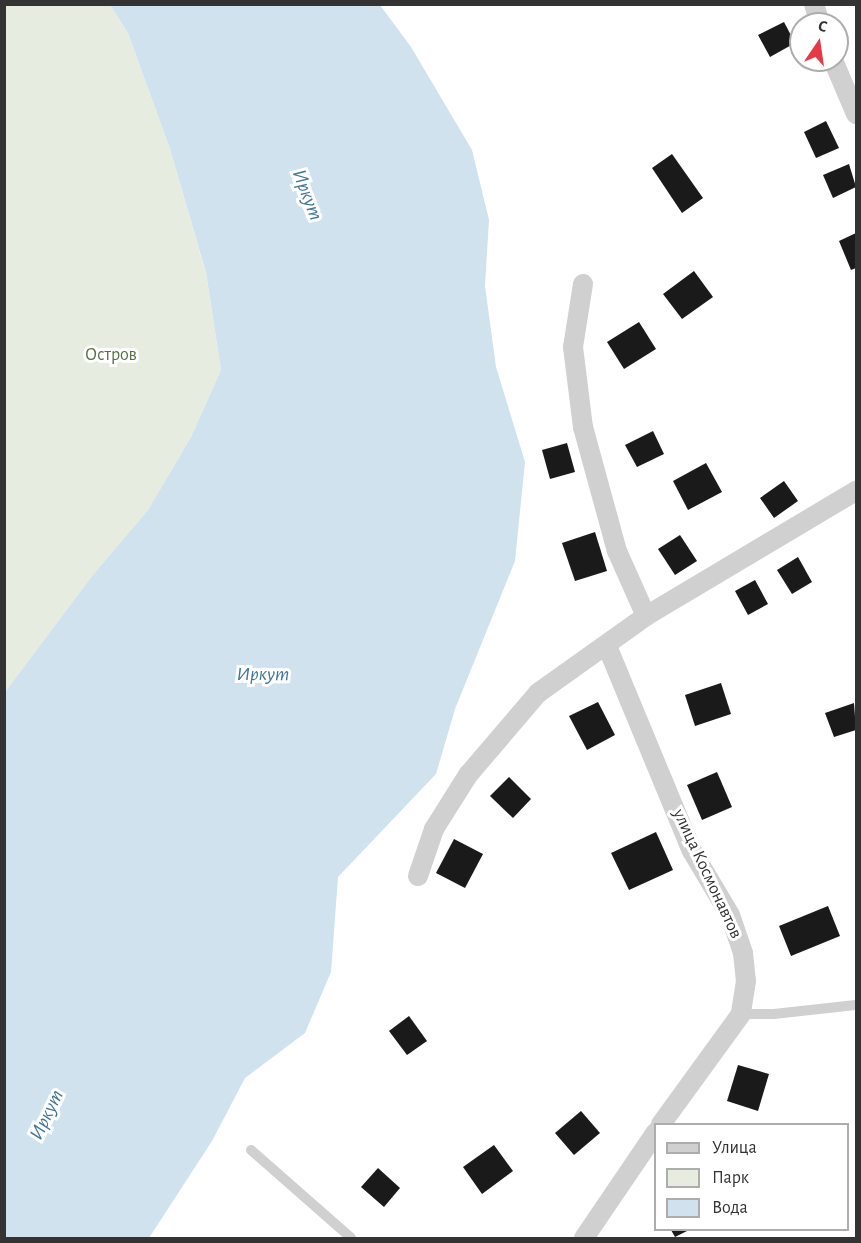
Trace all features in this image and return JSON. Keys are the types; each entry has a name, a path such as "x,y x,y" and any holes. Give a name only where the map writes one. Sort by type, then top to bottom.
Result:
{"street":[{"path":"838,72 856,114"},
{"path":"583,284 573,346 583,427 617,551 646,616"},
{"path":"418,876 434,830 468,775 538,693 646,616 856,491"},
{"name":"улица Космонавтов","path":"607,646 692,851 730,915 743,953 746,981 741,1014 662,1123"},
{"path":"584,1239 654,1135"}],"lane":[{"path":"741,1014 774,1014 856,1005"},
{"path":"251,1150 351,1239"}],"green space":[{"name":"Остров","path":"5,5 110,5 128,33 170,149 206,274 221,370 191,437 148,510 92,576 5,692"}],"water":[{"name":"Иркут","path":"110,5 380,5 411,47 472,150 489,220 485,286 496,367 525,462 515,561 455,709 436,774 338,877 331,972 305,1033 245,1078 212,1141 149,1238 5,1238 5,692 92,576 148,510 191,437 221,370 206,273 170,149 128,33"}],"building":[{"path":"784,22 789,32 789,46 770,57 758,35"},
{"path":"826,121 839,148 816,158 804,132"},
{"path":"672,154 703,198 682,213 652,168"},
{"path":"849,164 856,187 833,198 823,175"},
{"path":"856,233 856,268 851,270 839,241"},
{"path":"694,271 713,297 682,319 663,294"},
{"path":"639,322 656,349 624,369 607,342"},
{"path":"653,431 664,454 637,467 625,445"},
{"path":"567,443 575,472 550,479 542,450"},
{"path":"706,463 722,492 688,510 673,481"},
{"path":"784,481 798,501 774,518 760,498"},
{"path":"595,532 607,571 575,581 562,543"},
{"path":"680,535 697,561 675,575 658,549"},
{"path":"798,557 812,582 792,594 777,570"},
{"path":"755,580 768,604 748,615 735,591"},
{"path":"721,683 731,714 695,726 685,695"},
{"path":"598,702 615,735 587,750 569,716"},
{"path":"854,703 856,730 834,737 825,713"},
{"path":"717,772 732,807 702,820 687,785"},
{"path":"509,777 531,799 513,818 490,796"},
{"path":"656,832 673,870 629,890 611,853"},
{"path":"454,839 483,854 465,888 436,873"},
{"path":"828,906 840,936 791,956 779,926"},
{"path":"409,1016 427,1041 407,1055 389,1031"},
{"path":"738,1065 769,1074 758,1111 727,1101"},
{"path":"581,1111 600,1133 574,1155 555,1133"},
{"path":"494,1145 513,1171 482,1194 463,1167"},
{"path":"378,1168 400,1188 384,1207 361,1187"},
{"path":"672,1231 687,1231 675,1237"}]}
